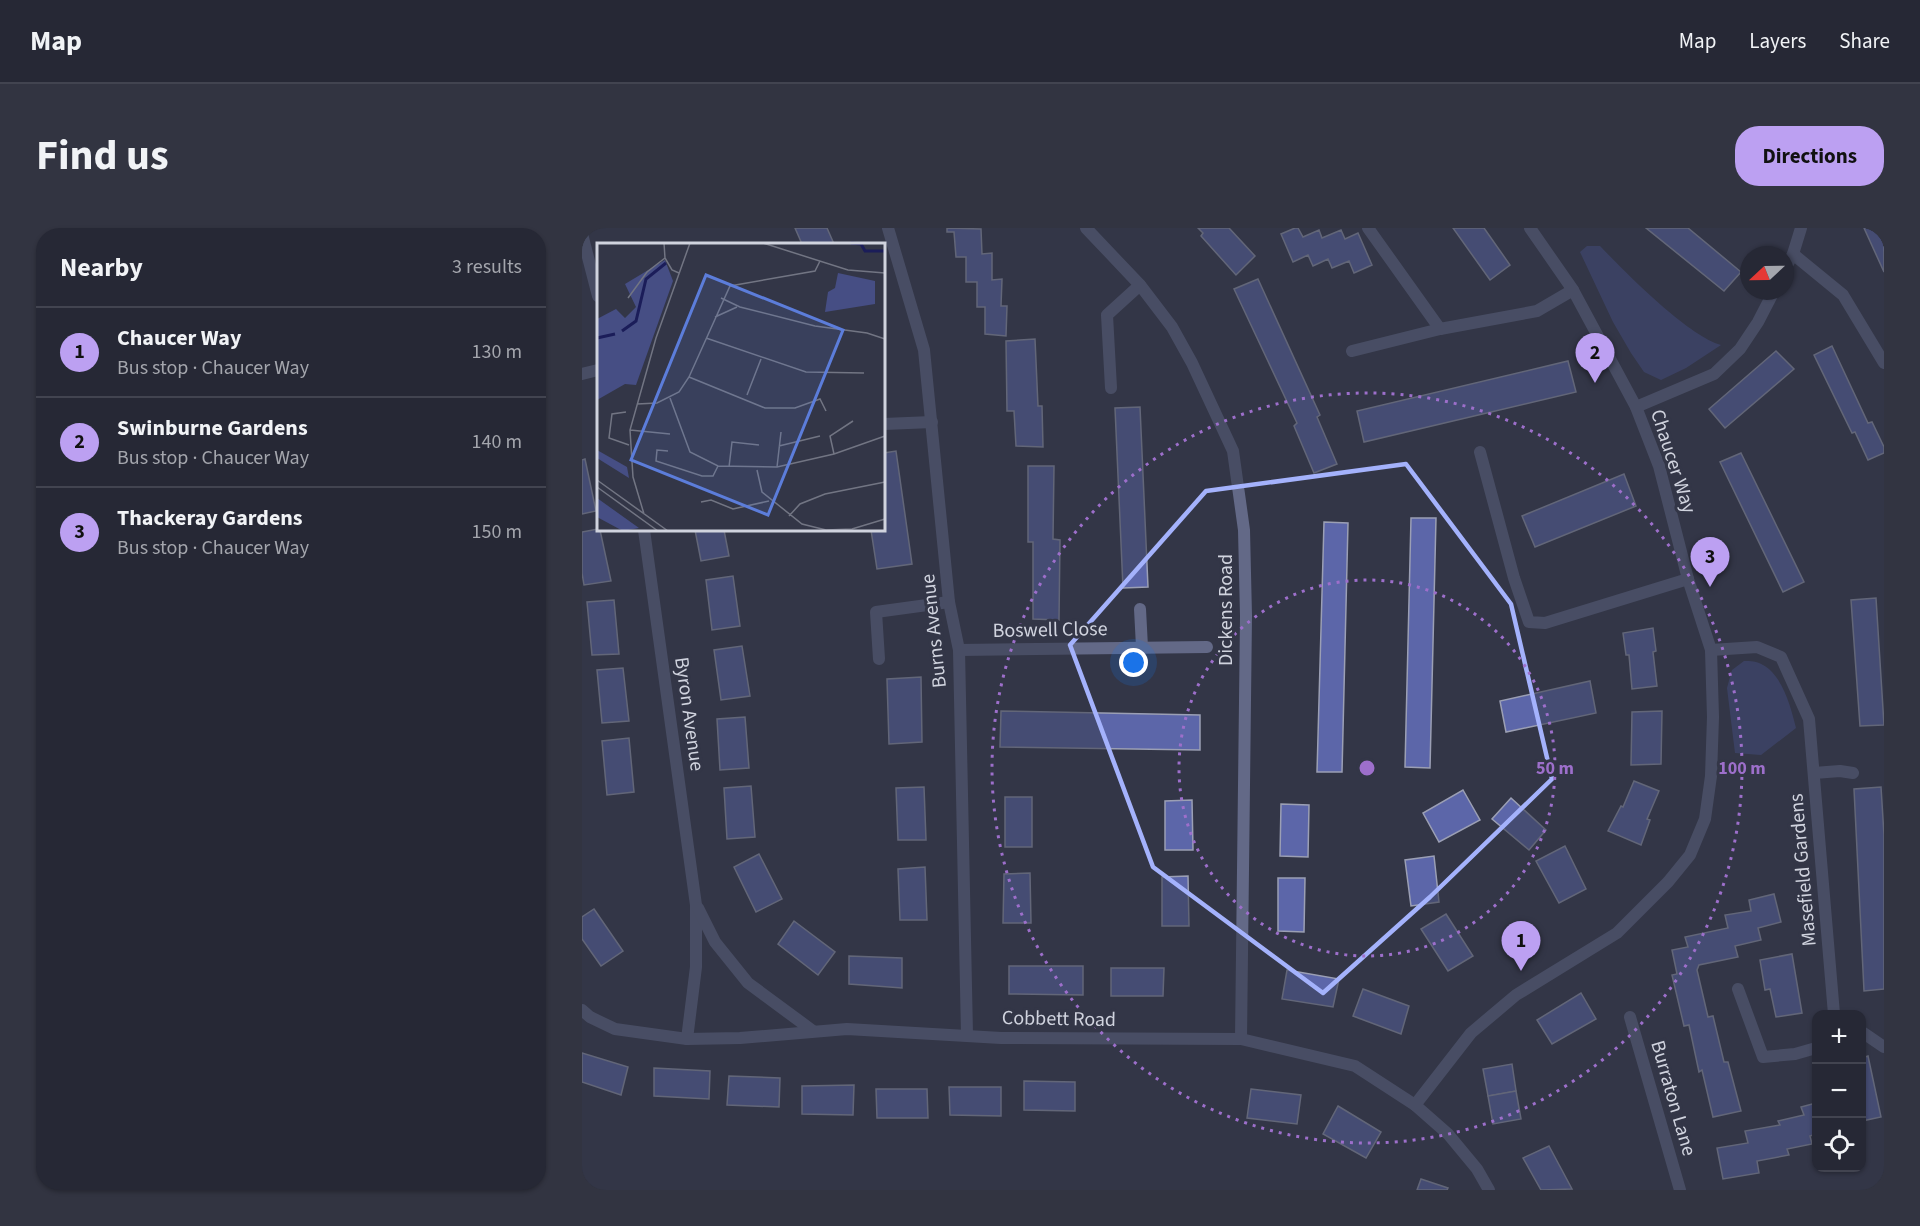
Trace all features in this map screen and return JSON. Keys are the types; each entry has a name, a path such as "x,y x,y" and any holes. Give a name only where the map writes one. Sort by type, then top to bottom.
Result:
{"street":[{"name":"Burns Avenue","path":"888,228 924,350 949,602 959,650 967,1035"},
{"name":"Dickens Road","path":"1086,228 1140,285 1177,336 1233,451 1244,530 1246,616 1241,1039"},
{"path":"1368,228 1440,329"},
{"name":"Chaucer Way","path":"1415,1105 1471,1033 1516,995 1617,933 1668,882 1690,855 1705,819 1711,776 1713,717 1711,650 1688,579 1659,466 1636,407 1573,290 1530,228"},
{"path":"1794,251 1801,228"},
{"path":"582,234 597,292"},
{"path":"1794,255 1843,295 1884,363"},
{"path":"1111,388 1107,315 1140,285"},
{"path":"1352,351 1440,329 1537,311 1573,290"},
{"path":"1636,407 1714,374 1740,349 1769,300"},
{"path":"582,374 597,370"},
{"path":"885,424 932,422"},
{"path":"1480,452 1514,578 1529,622 1545,623 1688,579"},
{"name":"Byron Avenue","path":"645,531 696,904 696,967 687,1039"},
{"path":"879,659 876,612 949,602"},
{"path":"1140,609 1142,647"},
{"name":"Masefield Gardens","path":"1711,650 1757,646 1781,657 1809,719 1834,1010"},
{"name":"Boswell Close","path":"959,650 1207,647"},
{"path":"1814,773 1840,771 1853,774"},
{"name":"Byron Avenue","path":"696,904 715,942 748,983 813,1031"},
{"path":"1738,989 1763,1057 1795,1054 1812,1049"},
{"name":"Cobbett Road","path":"582,1010 590,1017 615,1029 687,1039 740,1038 847,1029 1000,1038 1241,1039 1355,1066 1415,1105 1448,1134 1477,1169 1489,1190"},
{"name":"Burraton Lane","path":"1630,1017 1680,1190"},
{"path":"1866,1035 1884,1047"}],"highlighted area":[{"path":"1406,464 1511,604 1552,779 1430,897 1323,993 1153,867 1070,645 1206,491"}],"shaded area":[{"path":"1587,246 1600,246 1675,317 1707,339 1721,345 1686,368 1661,380 1644,372 1613,322 1580,252"},
{"path":"1744,661 1761,664 1776,677 1785,693 1796,728 1761,755 1735,753 1727,688 1732,670"}],"building":[{"path":"795,228 827,228 834,243 802,243"},
{"path":"947,228 981,229 982,254 992,253 992,280 1002,279 1001,306 1007,306 1006,336 985,334 985,307 977,307 977,282 966,282 966,257 956,257 954,232 947,232"},
{"path":"1198,228 1229,228 1255,256 1236,275 1201,236 1203,233"},
{"path":"1298,228 1303,237 1319,230 1322,238 1341,230 1345,239 1358,233 1372,265 1354,273 1349,261 1332,268 1328,259 1313,266 1308,255 1293,262 1281,234"},
{"path":"1453,228 1484,228 1510,265 1490,280"},
{"path":"1646,228 1688,228 1740,271 1724,291"},
{"path":"1864,228 1884,228 1884,272"},
{"path":"1258,279 1320,415 1317,417 1337,464 1314,473 1294,426 1297,423 1234,289"},
{"path":"1035,339 1038,406 1042,406 1043,447 1016,446 1014,411 1007,411 1006,341"},
{"path":"1832,346 1868,423 1872,422 1884,447 1884,453 1868,460 1855,432 1852,433 1814,355"},
{"path":"1776,351 1794,369 1725,428 1709,409"},
{"path":"1568,361 1576,392 1364,442 1357,411"},
{"path":"1140,407 1148,587 1123,588 1115,408"},
{"path":"896,451 912,564 877,569 871,531 885,531 885,453"},
{"path":"1741,453 1804,582 1783,592 1720,462"},
{"path":"585,459 596,511 582,514 582,460"},
{"path":"1028,466 1054,466 1053,539 1060,540 1059,620 1033,619 1033,542 1028,542"},
{"path":"1624,474 1636,506 1535,547 1522,516"},
{"path":"1411,518 1436,518 1430,768 1405,767"},
{"path":"1324,522 1348,523 1342,772 1317,772"},
{"path":"597,529 600,531 611,581 584,585 582,532"},
{"path":"695,531 724,531 729,556 701,561"},
{"path":"733,576 740,626 712,630 706,580"},
{"path":"1876,598 1884,725 1860,726 1851,600"},
{"path":"614,600 619,654 592,655 587,602"},
{"path":"1653,628 1657,686 1632,689 1629,655 1626,655 1623,633"},
{"path":"742,646 750,696 721,700 714,650"},
{"path":"623,668 629,721 602,723 597,670"},
{"path":"921,677 922,742 889,744 887,679"},
{"path":"1590,681 1596,713 1506,732 1500,701"},
{"path":"1001,711 1200,715 1200,750 1000,747"},
{"path":"1662,711 1661,764 1631,765 1632,712"},
{"path":"745,717 749,768 720,770 717,719"},
{"path":"629,738 634,792 607,795 602,741"},
{"path":"1634,781 1659,791 1647,819 1650,820 1641,845 1608,831 1621,806 1623,807"},
{"path":"751,786 755,837 727,839 724,788"},
{"path":"924,787 926,840 898,840 896,788"},
{"path":"1881,787 1884,835 1884,989 1864,991 1854,789"},
{"path":"1463,790 1480,820 1439,842 1423,813"},
{"path":"1005,797 1032,797 1032,847 1005,847"},
{"path":"1511,798 1546,830 1529,850 1492,819"},
{"path":"1192,800 1193,850 1165,850 1165,801"},
{"path":"1281,804 1309,805 1308,857 1280,856"},
{"path":"1565,846 1586,889 1559,903 1536,861"},
{"path":"759,854 782,899 756,912 734,867"},
{"path":"1434,856 1439,902 1411,906 1405,860"},
{"path":"925,867 927,920 900,920 898,869"},
{"path":"1030,873 1031,923 1003,923 1004,874"},
{"path":"1188,876 1189,926 1162,926 1162,877"},
{"path":"1278,878 1305,878 1304,932 1278,931"},
{"path":"1774,894 1781,922 1758,928 1761,940 1735,946 1738,957 1699,965 1697,970 1708,1017 1713,1016 1724,1062 1728,1062 1741,1111 1713,1117 1702,1070 1699,1072 1689,1025 1684,1026 1672,975 1677,974 1672,950 1688,947 1685,937 1728,928 1725,915 1751,911 1749,900"},
{"path":"594,909 623,951 601,966 582,939 582,917"},
{"path":"1446,914 1473,956 1448,971 1421,929"},
{"path":"794,921 835,952 818,975 778,944"},
{"path":"1792,954 1802,1013 1776,1017 1770,989 1765,990 1760,960"},
{"path":"849,956 902,958 902,988 849,984"},
{"path":"1009,966 1083,966 1083,995 1009,994"},
{"path":"1111,968 1164,968 1163,996 1111,996"},
{"path":"1287,970 1339,979 1333,1007 1282,999"},
{"path":"1363,989 1409,1006 1401,1034 1353,1016"},
{"path":"1581,993 1596,1019 1552,1044 1537,1020"},
{"path":"582,1053 628,1067 621,1095 582,1082"},
{"path":"1868,1056 1881,1117 1866,1120 1866,1064"},
{"path":"1512,1064 1516,1091 1488,1096 1483,1069"},
{"path":"654,1068 710,1071 709,1099 654,1096"},
{"path":"729,1076 780,1078 779,1107 727,1105"},
{"path":"1024,1081 1075,1082 1075,1111 1024,1110"},
{"path":"854,1085 853,1115 802,1114 802,1086"},
{"path":"949,1087 1001,1087 1001,1116 950,1115"},
{"path":"876,1089 927,1089 928,1118 877,1118"},
{"path":"1251,1089 1301,1095 1297,1124 1247,1118"},
{"path":"1516,1091 1521,1119 1493,1124 1488,1096"},
{"path":"1812,1104 1812,1135 1810,1136 1812,1144 1787,1149 1789,1155 1757,1161 1759,1173 1723,1179 1717,1148 1748,1143 1745,1131 1780,1125 1778,1121 1804,1115 1801,1107"},
{"path":"1338,1106 1381,1132 1366,1158 1323,1134"},
{"path":"1549,1146 1572,1189 1541,1190 1523,1158"},
{"path":"1421,1179 1448,1188 1447,1190 1417,1190"}],"place":[{"name":"Swinburne Gardens","path":"1595,383"},
{"name":"Thackeray Gardens","path":"1710,587"},
{"name":"Chaucer Way","path":"1521,971"}]}
